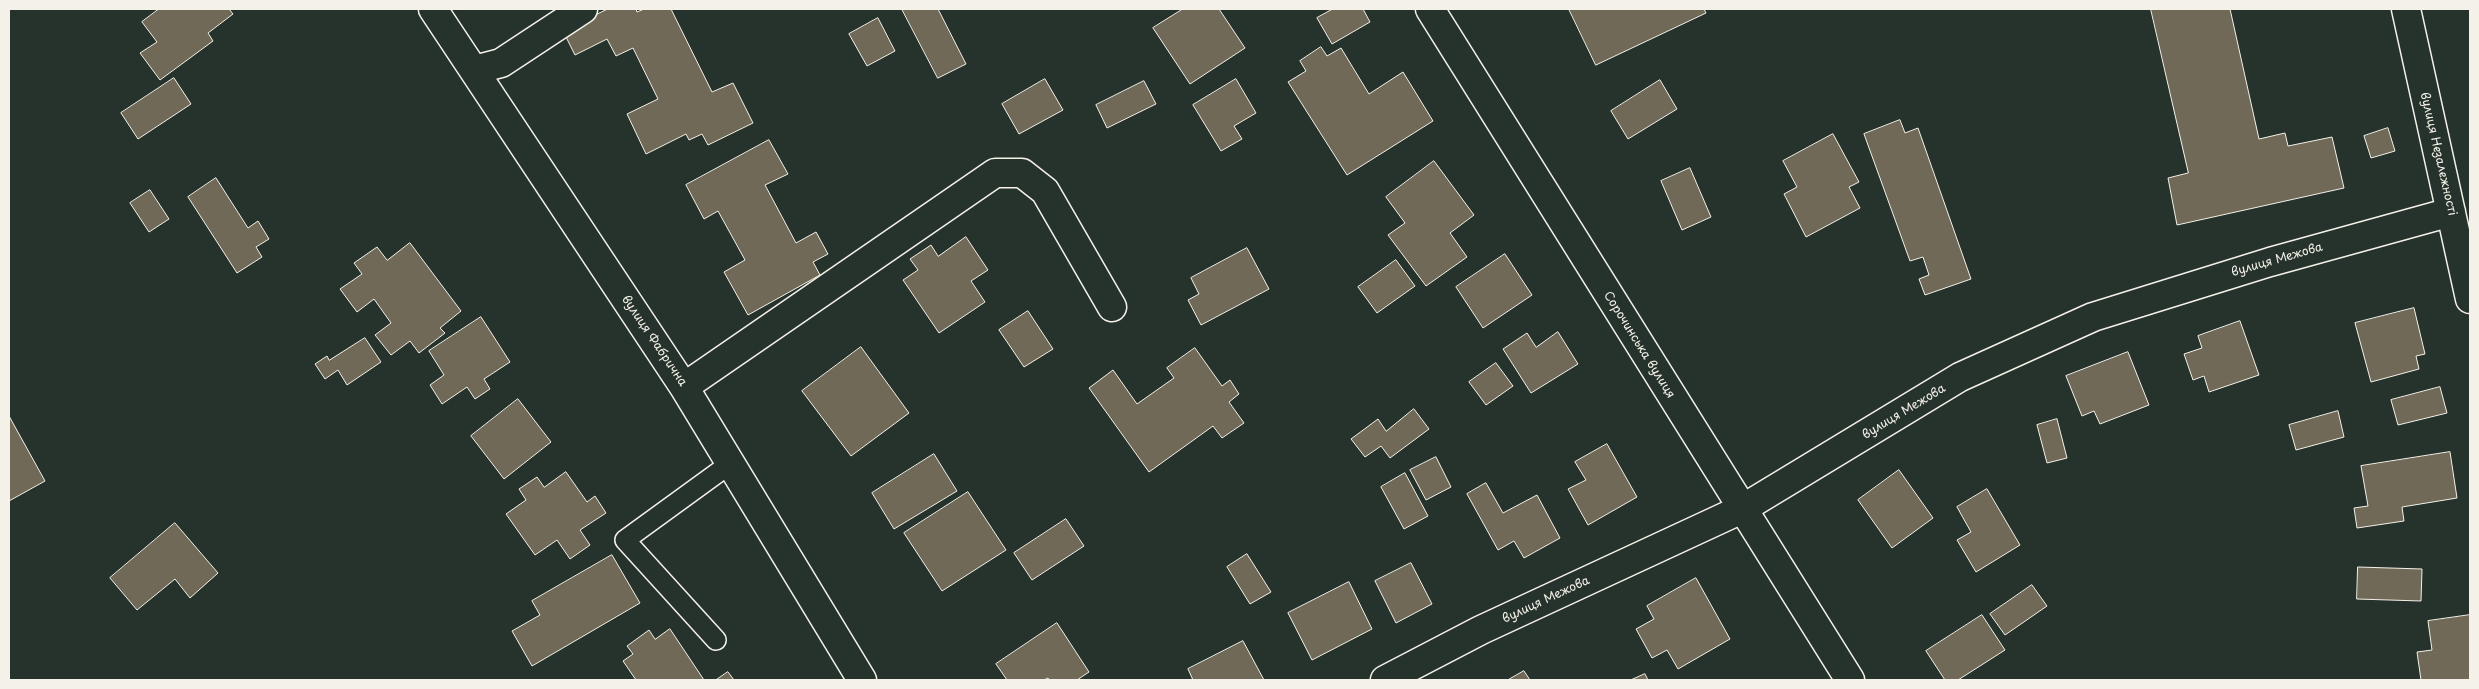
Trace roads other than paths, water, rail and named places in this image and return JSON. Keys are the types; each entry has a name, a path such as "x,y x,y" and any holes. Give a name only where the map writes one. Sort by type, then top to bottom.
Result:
{"street":[{"name":"вулиця Фабрична","path":"433,9 684,387 862,680"},
{"path":"474,70 501,63 583,9"},
{"name":"Сорочинська вулиця","path":"1430,9 1850,680"},
{"name":"вулиця Незалежності","path":"2406,9 2470,300"},
{"path":"684,387 995,173 1022,173 1045,191 1112,307"},
{"name":"вулиця Межова","path":"1385,680 1481,630 1742,509 1960,377 2093,317 2270,262 2451,212"}],"lane":[{"path":"716,640 625,540 731,464"}]}
